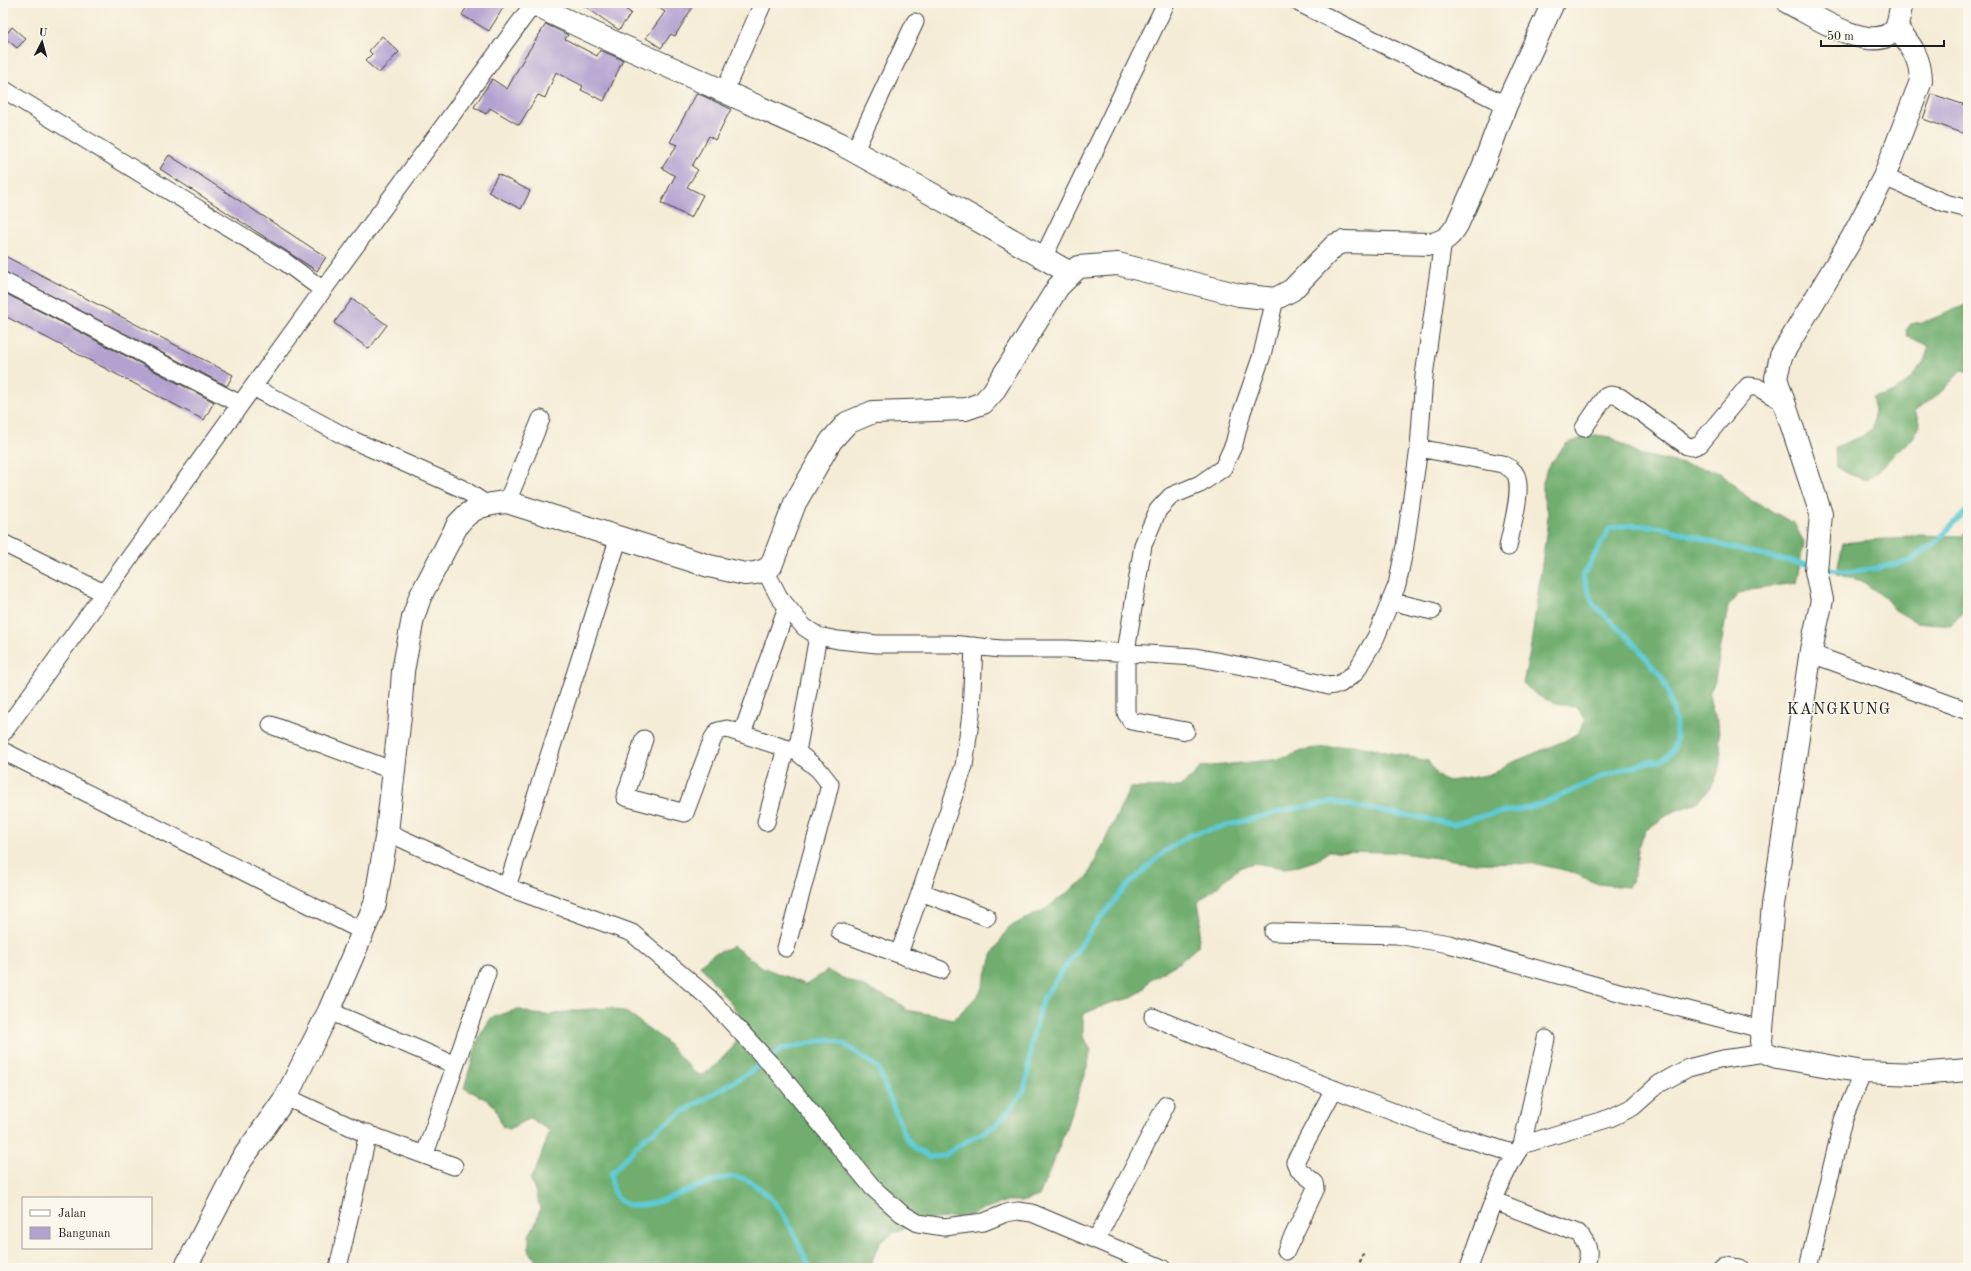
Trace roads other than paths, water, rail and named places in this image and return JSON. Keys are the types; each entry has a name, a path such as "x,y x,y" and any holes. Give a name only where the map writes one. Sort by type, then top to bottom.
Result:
{"main road":[{"path":"534,3 545,10 854,152 1070,273"},
{"path":"190,1266 240,1162 286,1097 329,1011 375,904 387,832 403,671 413,618 420,598 458,524 465,515 496,503 619,537 709,566 745,574 765,570 771,566 795,503 831,441 847,423 873,412 966,409 983,403 993,392 1058,287 1070,273 1078,268 1118,264 1239,295 1275,299 1292,290 1335,245 1343,242 1432,244 1444,241 1452,235 1460,219 1483,167 1506,105 1553,3"},
{"path":"1789,3 1851,35 1866,38 1882,37 1891,32 1896,27 1902,3"},
{"path":"1896,27 1911,45 1919,59 1921,81 1884,178 1852,238 1781,356 1776,378 1821,514 1816,571 1822,600 1811,650 1773,905 1769,962 1761,1029 1761,1048 1765,1054 1777,1057 1863,1072 1917,1074 1968,1070"}],"street":[{"path":"3,733 322,290 534,3"},
{"path":"724,92 763,3"},
{"path":"1043,258 1166,3"},
{"path":"1299,3 1506,105"},
{"path":"854,152 915,22"},
{"path":"3,89 285,262 322,290"},
{"path":"1884,178 1945,202 1968,209"},
{"path":"765,570 780,597 804,627 818,636 838,640 877,644 974,646 1001,650 1067,649 1195,657 1279,673 1329,686 1340,684 1355,673 1376,637 1397,585 1405,546 1419,448 1424,376 1444,241"},
{"path":"3,281 240,404"},
{"path":"1186,731 1131,721 1126,713 1126,652 1143,545 1158,510 1172,496 1200,484 1223,468 1234,444 1242,412 1262,355 1275,299"},
{"path":"1584,428 1605,397 1614,395 1620,397 1687,446 1692,447 1700,444 1748,386 1757,387 1783,402"},
{"path":"253,387 348,438 496,503 541,420"},
{"path":"1419,448 1502,464 1511,468 1516,475 1519,487 1508,547"},
{"path":"507,887 619,537"},
{"path":"3,544 104,593"},
{"path":"1390,601 1432,612"},
{"path":"742,734 788,607"},
{"path":"766,822 792,750 818,636"},
{"path":"899,954 964,766 971,714 974,646"},
{"path":"1811,650 1820,657 1968,712"},
{"path":"271,725 394,770"},
{"path":"644,739 626,797 685,813 713,738 718,731 727,729 792,750 819,770 830,784 786,948"},
{"path":"3,751 364,932"},
{"path":"387,832 507,887 632,933 709,998 748,1038 777,1071 873,1188 901,1213 918,1223 944,1227 984,1222 1006,1213 1018,1211 1032,1213 1162,1268"},
{"path":"921,892 987,917"},
{"path":"840,932 941,970"},
{"path":"1273,932 1397,935 1449,944 1616,992 1761,1029"},
{"path":"425,1154 454,1065 487,973"},
{"path":"329,1011 454,1065"},
{"path":"1153,1017 1220,1046 1445,1132 1519,1149 1610,1118 1633,1107 1658,1084 1688,1068 1722,1059 1765,1054"},
{"path":"1469,1268 1494,1201 1519,1149 1546,1039"},
{"path":"1808,1268 1842,1120 1863,1072"},
{"path":"1286,1251 1316,1188 1315,1183 1298,1170 1296,1162 1334,1089"},
{"path":"286,1097 368,1133 454,1166"},
{"path":"1096,1240 1166,1105"},
{"path":"338,1268 368,1133"},
{"path":"1494,1201 1578,1233 1587,1244 1589,1256 1585,1268"},
{"path":"1722,1268 1724,1266 1740,1268"}],"waterway":[{"path":"1821,567 1847,572 1878,568 1910,561 1935,543 1968,509"},
{"path":"810,1268 792,1230 778,1207 769,1196 745,1179 730,1177 710,1182 666,1199 645,1205 628,1205 616,1195 611,1174 643,1139 681,1113 747,1074 782,1049 829,1039 844,1044 878,1068 906,1138 916,1149 929,1157 944,1156 956,1147 995,1126 1016,1103 1024,1090 1028,1075 1031,1045 1042,1000 1094,926 1127,886 1164,852 1190,835 1286,810 1332,802 1454,824 1486,815 1528,808 1548,802 1603,776 1647,762 1661,761 1673,751 1676,737 1676,721 1667,689 1661,676 1630,639 1593,604 1583,576 1609,529 1639,525 1668,529 1746,552 1811,565"}],"district":[{"name":"KANGKUNG","path":"1839,708"}]}
